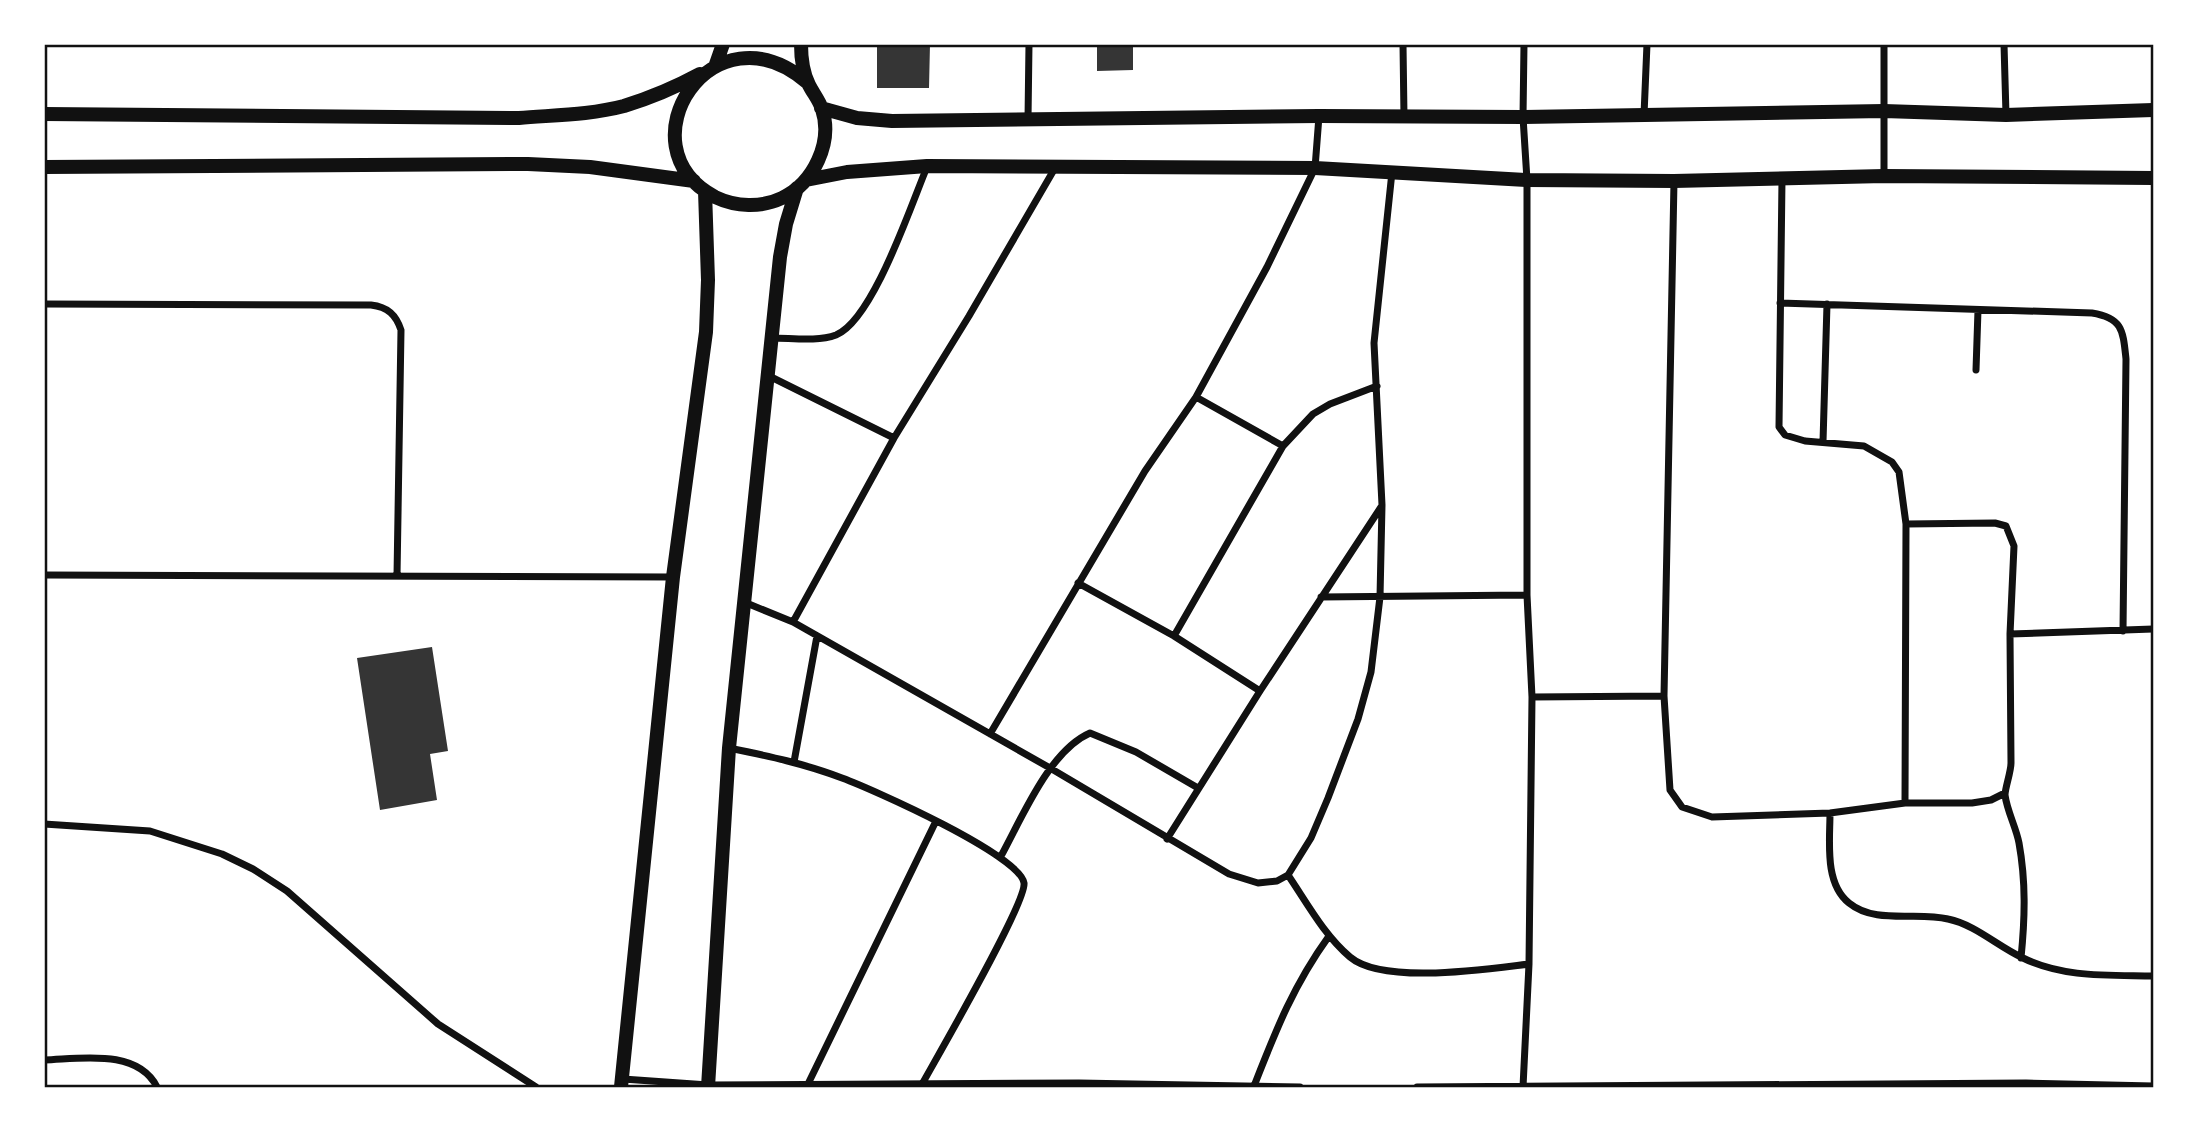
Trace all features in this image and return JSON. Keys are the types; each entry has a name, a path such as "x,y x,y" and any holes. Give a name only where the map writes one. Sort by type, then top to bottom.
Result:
{"main road":[{"path":"716,64 723,44"},
{"path":"708,1086 729,748 780,257 786,224 802,184 821,153 825,123 821,108 808,83 801,44"},
{"path":"44,114 519,118 575,114 622,106 670,89 727,59 749,55 771,59 792,68 808,83"},
{"path":"621,1083 673,577 706,332 708,280 700,186 683,165 676,146 675,127 679,107 687,89 700,74"},
{"path":"821,108 857,118 892,121 1319,116 1524,117 1884,111 2006,115 2153,110"},
{"path":"44,167 528,164 590,167 700,186 735,204 751,205 768,203 802,184 847,172 927,166 1315,168 1527,180 1674,181 1884,176 2153,178"}],"street":[{"path":"1028,119 1029,44"},
{"path":"1403,44 1404,118"},
{"path":"1523,1087 1530,964 1532,697 1527,595 1527,180 1524,44"},
{"path":"1644,115 1647,44"},
{"path":"1884,44 1884,176"},
{"path":"2004,44 2006,115"},
{"path":"990,734 1145,471 1196,397 1267,267 1315,168 1319,116"},
{"path":"772,338 822,338 838,335 858,317 881,276 927,166"},
{"path":"793,622 894,438 1055,168"},
{"path":"743,602 793,622 1050,768 1229,874 1258,883 1277,881 1289,875 1311,838 1358,719 1370,673 1380,597 1382,505 1374,343 1392,172"},
{"path":"1782,179 1779,427 1785,435 1795,439 1864,446 1892,462 1899,472 1906,524 1905,803"},
{"path":"1674,181 1664,696 1670,790 1682,807 1712,817 1830,813 1905,803 1972,803 1991,800 2005,793"},
{"path":"1780,303 2092,313 2112,319 2119,325 2124,336 2126,359 2123,631"},
{"path":"44,304 371,305 387,309 394,315 401,330 397,576"},
{"path":"1823,443 1827,304"},
{"path":"1976,370 1978,310"},
{"path":"766,375 894,438"},
{"path":"1174,636 1283,446 1313,414 1330,404 1377,386"},
{"path":"1196,397 1283,446"},
{"path":"1167,839 1259,691 1382,505"},
{"path":"1906,524 1988,523 2006,526 2014,546 2010,634 2011,763 2005,793 2019,841 2025,889 2021,958"},
{"path":"44,575 673,577"},
{"path":"1079,583 1174,636 1259,691"},
{"path":"1321,597 1527,595"},
{"path":"2010,634 2153,629"},
{"path":"794,762 817,636"},
{"path":"1532,697 1664,696"},
{"path":"1000,856 1050,768 1066,748 1090,733 1136,752 1198,788"},
{"path":"729,748 794,762 842,777 936,821 1000,856 1021,874 1024,893 1010,924 921,1086"},
{"path":"1830,813 1834,886 1850,904 1876,914 1947,918 1976,930 2021,958 2042,967 2069,972 2153,976"},
{"path":"807,1086 936,821"},
{"path":"44,824 150,831 222,854 253,869 287,891 438,1024 536,1087"},
{"path":"1289,875 1329,936 1351,958 1370,969 1465,971 1530,964"},
{"path":"1254,1086 1291,995 1329,936"},
{"path":"44,1060 106,1058 132,1065 152,1077 157,1087"},
{"path":"621,1083 708,1086 1080,1083 1300,1087"},
{"path":"1417,1087 2153,1086"}],"building":[{"path":"877,44 930,44 929,88 877,88"},
{"path":"1097,44 1133,44 1133,70 1097,71"},
{"path":"432,647 448,751 430,754 437,800 380,810 357,658"}]}
